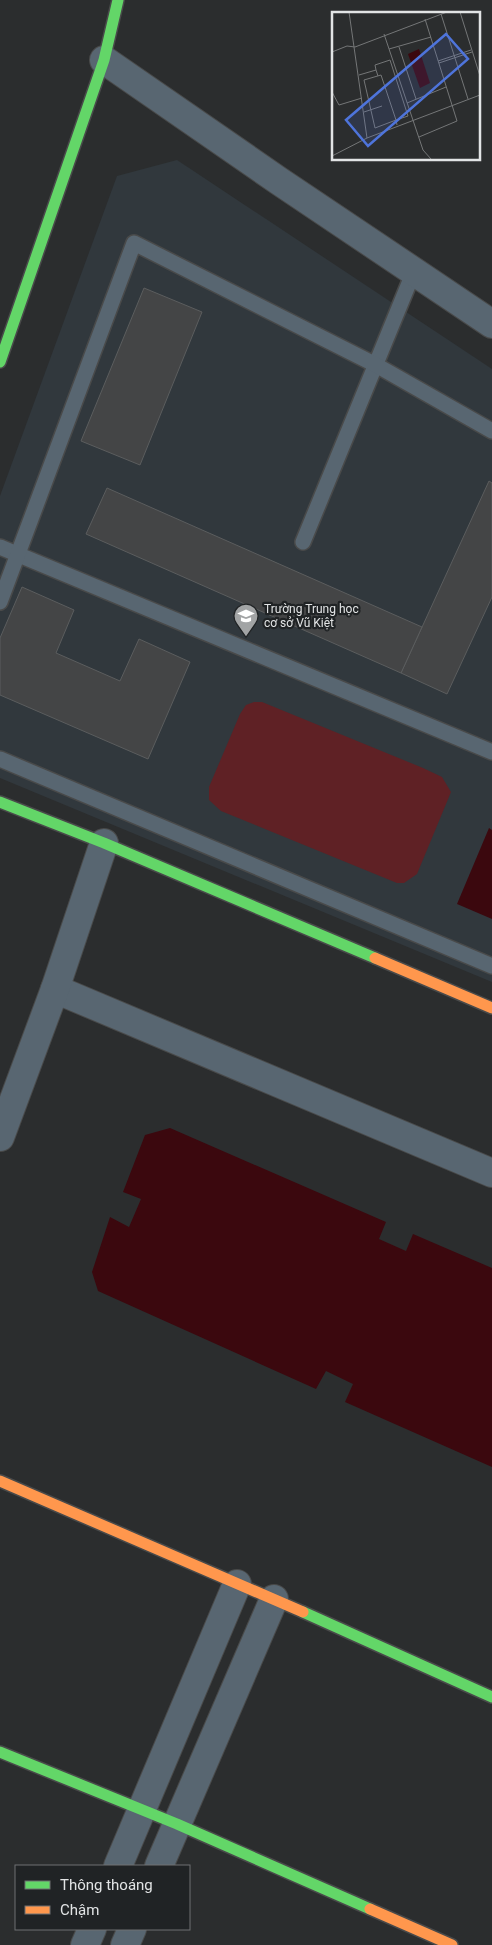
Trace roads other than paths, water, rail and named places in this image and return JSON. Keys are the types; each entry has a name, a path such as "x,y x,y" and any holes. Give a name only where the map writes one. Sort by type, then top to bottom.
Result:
{"street":[{"path":"0,362 104,60 118,0"},
{"path":"104,60 279,181 492,324"},
{"path":"0,802 104,843 492,1008"},
{"path":"0,1137 54,989 104,843"},
{"path":"54,989 492,1173"},
{"path":"0,1481 274,1599 492,1698"},
{"path":"118,1865 237,1584"},
{"path":"159,1865 274,1599"},
{"path":"0,1752 177,1824 452,1945"},
{"path":"85,1945 92,1930"},
{"path":"126,1945 132,1930"}],"lane":[{"path":"0,602 134,243 376,364 492,431"},
{"path":"303,542 414,271"},
{"path":"0,547 492,752"},
{"path":"0,759 492,966"}],"place":[{"name":"Trường Trung học cơ sở Vũ Kiệt","path":"246,637"}]}
